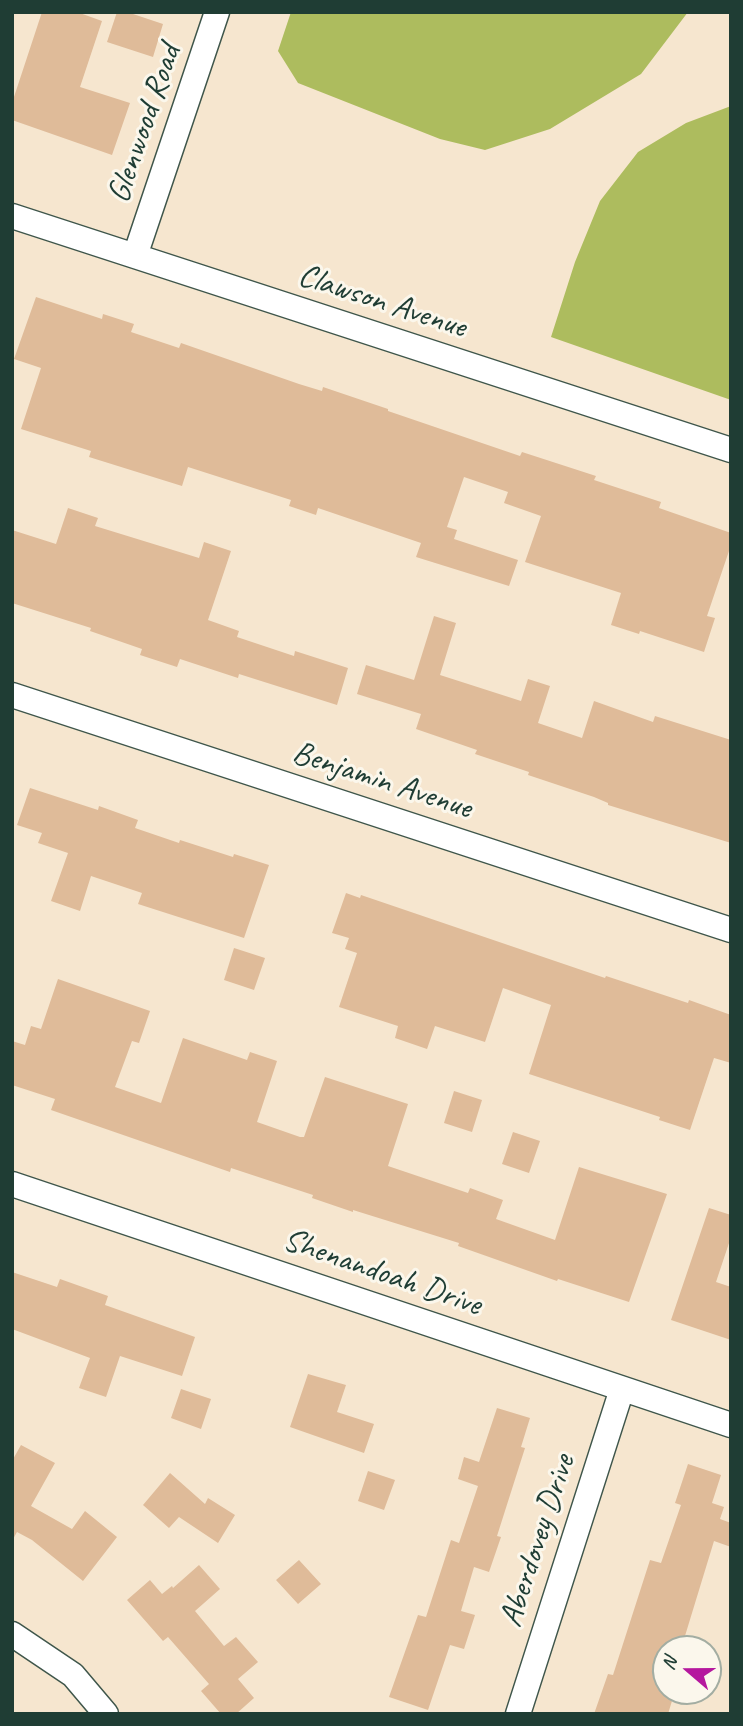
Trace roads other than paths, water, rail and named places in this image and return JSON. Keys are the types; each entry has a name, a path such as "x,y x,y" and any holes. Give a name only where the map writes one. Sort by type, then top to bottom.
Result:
{"street":[{"name":"Glenwood Road","path":"135,256 217,12"},
{"name":"Clawson Avenue","path":"12,216 731,450"},
{"name":"Benjamin Avenue","path":"12,695 731,930"},
{"name":"Shenandoah Drive","path":"12,1184 731,1425"},
{"name":"Aberdovey Drive","path":"518,1714 622,1389"},
{"path":"12,1634 73,1675 106,1714"}]}
